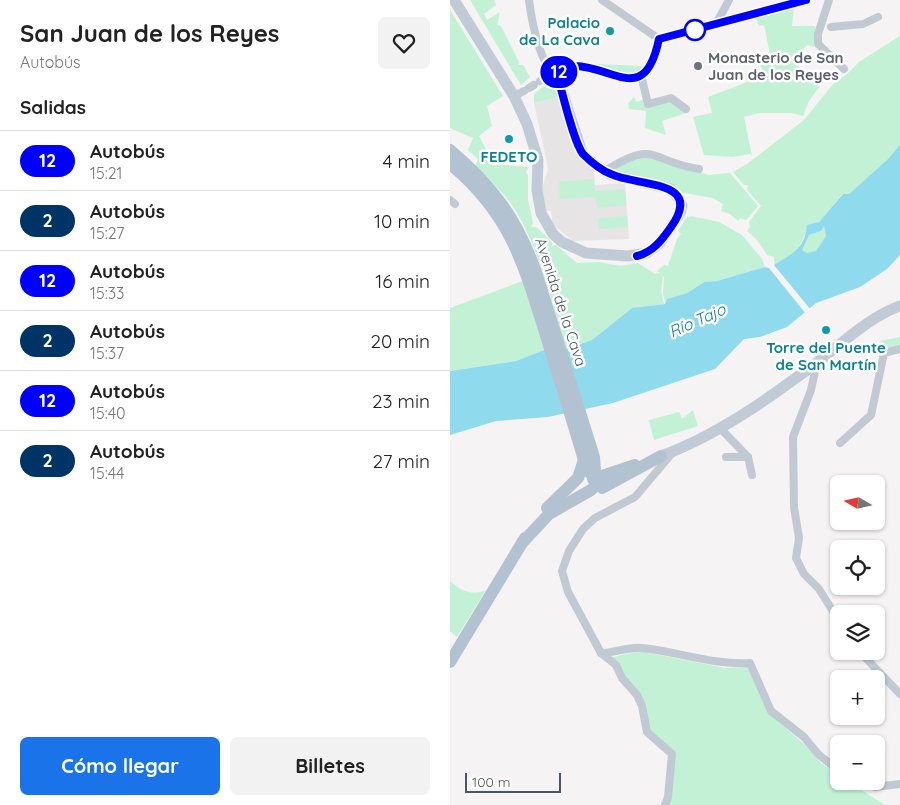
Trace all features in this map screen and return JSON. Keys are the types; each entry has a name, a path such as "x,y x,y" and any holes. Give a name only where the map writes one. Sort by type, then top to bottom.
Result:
{"main road":[{"name":"Avenida de la Cava","path":"450,150 479,176 508,211 527,248 572,421 589,458"},
{"name":"Avenida de la Cava","path":"450,164 468,179 494,209 516,246 539,298 589,458"},
{"path":"558,498 579,484 602,481 638,470 661,456"},
{"path":"522,543 549,514 591,490 618,470 661,456"},
{"path":"589,458 602,466 618,470"},
{"path":"589,458 602,481"},
{"path":"450,662 536,520 581,474 589,458"}],"street":[{"path":"454,0 528,88 534,144 538,160 537,190 541,212 553,234 562,242 586,253 637,256 647,253 660,243 672,226 682,206 676,193 671,189 612,175 595,164 579,147 559,82 548,68 541,48 530,1"},
{"path":"602,0 659,39 806,0"},
{"path":"716,24 729,0"},
{"path":"829,0 818,34 818,44 844,69"},
{"path":"831,27 863,24 878,17"},
{"path":"528,88 553,74 575,66 618,78 628,79 641,75 650,64 659,39"},
{"path":"641,75 648,104 671,98 686,108"},
{"path":"605,171 628,157 642,153 658,155 687,167 699,168"},
{"name":"Avenida de la Cava","path":"450,170 494,209"},
{"path":"661,456 720,428 817,362 874,319 900,306"},
{"path":"840,443 871,415 884,353 900,349"},
{"path":"817,362 811,390 793,437 794,507 799,538 796,558 804,574 818,589 830,607"},
{"path":"720,428 748,457 752,475"},
{"path":"665,805 668,797 672,754 647,732 642,706 637,695 622,678 616,665 601,653 568,592 562,571 569,551 583,529 595,518 635,497 675,451"},
{"path":"726,457 748,457"},
{"path":"601,653 616,653 640,647 727,664 750,663 771,711 804,737 818,754 830,764"},
{"path":"868,660 900,694"},
{"path":"885,786 900,784"}],"shaded area":[{"path":"563,96 578,157 594,170 595,185 625,183 629,239 573,241 550,222 552,220 551,211 545,211 542,188 548,170 534,103"}],"green space":[{"path":"470,0 494,0 496,5 484,14 487,20 500,12 497,25 501,26 519,62 518,65 523,65 530,77 521,85"},
{"path":"794,5 792,26 815,26 814,47 807,45 793,61 820,86 809,101 803,116 792,113 759,113 744,117 752,156 750,154 733,157 704,155 693,117 712,113 708,97 765,75 758,61 770,54 764,25 759,26 755,16"},
{"path":"450,10 503,96 487,106 492,126 479,136 494,164 529,167 526,172 528,175 528,200 533,223 531,227 536,227 552,242 552,246 556,245 577,263 599,262 621,266 638,263 655,274 659,273 663,277 661,291 664,304 632,308 592,340 566,349 530,238 512,205 475,166 478,159 468,150 473,138 450,128"},
{"path":"900,36 900,145 888,159 849,194 842,194 824,217 807,231 796,252 774,265 774,257 767,255 757,240 747,231 750,227 749,222 761,206 747,190 748,185 744,185 733,172 747,164 804,120 834,83 859,62"},
{"path":"596,64 643,66 641,70 627,75 596,66"},
{"path":"548,83 554,84 563,96 534,103 534,94"},
{"path":"634,97 636,102 645,99 647,108 672,101 686,113 662,121 666,135 645,128 646,111 629,109 628,103"},
{"path":"639,157 657,157 708,175 730,173 758,206 746,220 740,218 738,221 730,214 721,211 723,204 713,198 684,193 614,171 627,160"},
{"path":"594,179 595,191 625,189 626,205 598,208 595,197 560,199 559,182"},
{"path":"627,216 628,227 599,229 598,218"},
{"path":"691,216 719,222 742,235 762,259 765,267 717,281 704,282 687,293 667,299 665,303 663,294 664,277 657,271 664,265 668,266 677,239 681,234 678,231 686,218"},
{"path":"824,225 826,236 816,252 807,253 801,250 809,235 821,231"},
{"path":"523,281 544,350 516,361 450,371 450,308"},
{"path":"900,337 900,345 882,349 880,341"},
{"path":"693,410 698,426 654,440 649,420 679,412 682,419"},
{"path":"450,581 467,592 476,593 486,590 457,637 450,631"},
{"path":"640,651 725,668 749,667 773,717 830,770 830,790 861,790 885,805 665,805 672,754 651,737 642,706 612,660 613,657"}],"water":[{"name":"Río Tajo","path":"900,145 900,255 887,269 860,287 816,303 787,327 760,337 744,339 715,369 613,403 548,417 496,421 450,435 450,371 516,361 544,350 566,349 592,340 632,308 665,304 667,299 687,293 704,282 717,281 765,267 769,268 789,256 799,247 806,234 807,225 819,222 843,194 849,194 888,159","holes":["824,226 826,236 816,251 807,253 802,250 809,235 821,231"]}],"pier":[{"path":"775,261 774,265 811,310 806,314 769,268 763,265 768,266"}],"bus line":[{"name":"12","path":"637,256 647,253 660,243 680,213 682,206 680,199 671,189 612,175 595,164 582,152 559,82 553,74 575,66 618,78 636,78 646,70 657,48 659,39 806,0"}],"place":[{"name":"Palacio de La Cava","path":"610,31"},
{"name":"Monasterio de San Juan de los Reyes","path":"698,66"},
{"name":"FEDETO","path":"509,139"},
{"name":"Torre del Puente de San Martín","path":"826,330"}]}
